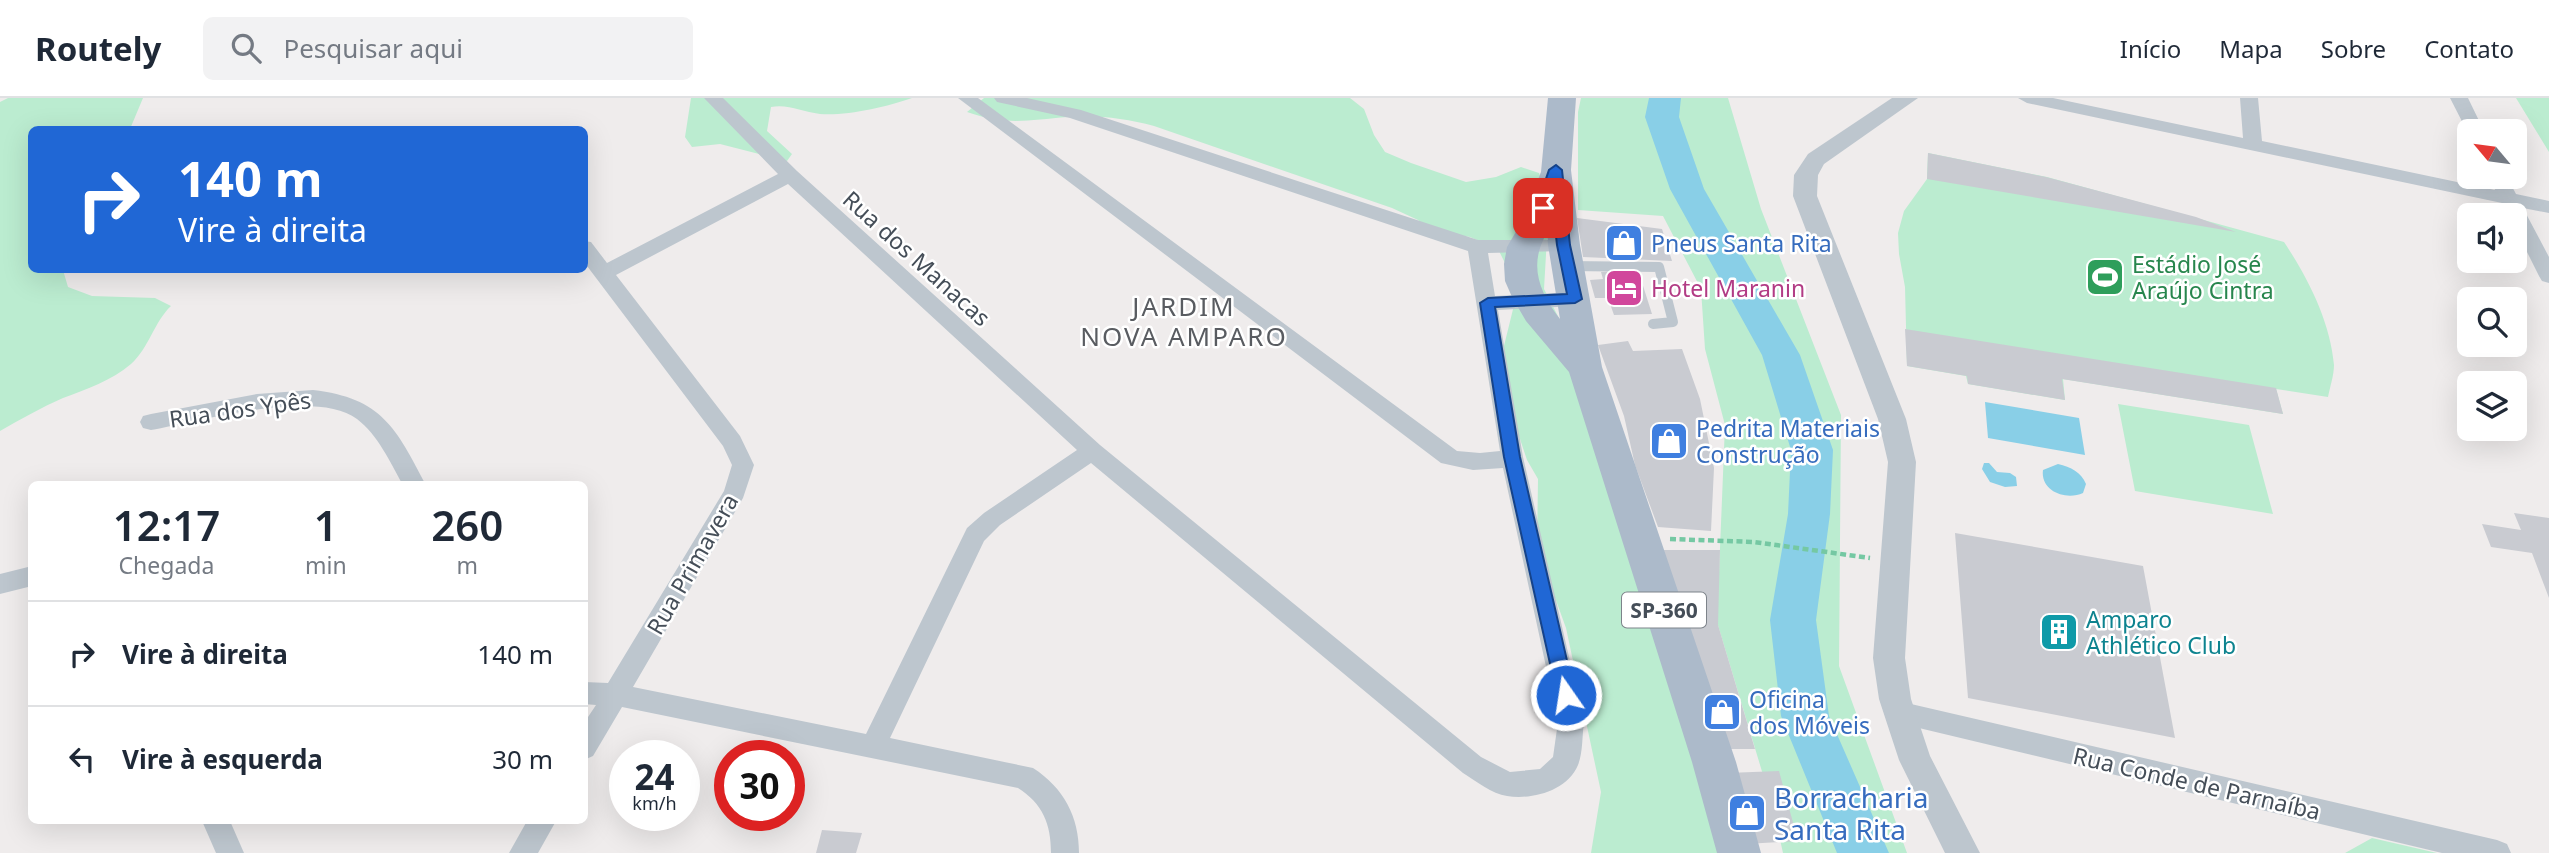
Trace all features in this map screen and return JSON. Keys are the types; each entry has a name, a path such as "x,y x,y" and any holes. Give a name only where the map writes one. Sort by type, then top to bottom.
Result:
{"main road":[{"name":"SP-360","path":"1562,98 1556,170 1566,256 1585,367 1714,762 1740,853"},
{"name":"SP-360","path":"1556,170 1532,233 1523,246 1518,268 1522,284 1531,301 1552,331 1585,367"}],"street":[{"name":"Rua dos Manacas","path":"713,98 790,175 1093,451 1472,765 1507,785 1546,780 1566,762 1572,722 1512,457"},
{"path":"967,98 1449,457 1471,463 1512,457 1477,247"},
{"path":"1003,98 1074,114 1477,247 1523,246 1566,256"},
{"path":"1908,98 1816,159 1806,175 1805,196 1892,419 1902,462 1889,658 1898,712 1915,760 1963,853"},
{"path":"2027,98 2549,207"},
{"path":"2249,98 2253,145"},
{"path":"2459,98 2469,119"},
{"path":"603,273 790,175"},
{"path":"2504,189 2549,276"},
{"name":"Rua Primavera","path":"588,252 732,442 743,465 735,492 588,741"},
{"path":"1488,303 1575,299"},
{"name":"Rua dos Ypês","path":"151,422 283,398 322,397 358,408 378,427 412,481"},
{"path":"873,746 975,535 992,519 1093,451"},
{"path":"0,584 28,577"},
{"path":"588,693 615,695 1024,777 1042,787 1058,811 1066,832 1065,853"},
{"name":"Rua Conde de Parnaíba","path":"1898,712 2497,853"},
{"path":"217,824 230,853"},
{"path":"523,853 540,824"}],"lane":[{"path":"1566,256 1658,267 1673,321 1653,324"}],"path":[{"path":"1641,538 1754,542 1880,559"}],"green space":[{"path":"8,98 143,98 131,126 28,126 28,273 64,273 68,287 92,296 155,298 171,306 137,358 123,370 98,384 47,405 0,431 0,102"},
{"path":"691,98 912,98 879,108 842,114 820,114 790,107 771,107 767,131 792,154 787,161 720,144 692,147 685,137"},
{"path":"984,98 1350,98 1364,109 1374,135 1385,152 1411,163 1466,182 1496,177 1521,167 1539,173 1549,203 1544,289 1582,363 1720,853 1591,853 1601,792 1566,628 1537,548 1538,479 1527,460 1519,436 1501,358 1518,289 1498,249 1470,237 1429,230 1418,220 1392,208 1143,123 1090,116 1006,121 967,112"},
{"path":"1581,98 1728,98 1761,209 1841,415 1839,666 1907,853 1783,853 1773,808 1717,622 1725,425 1705,349 1701,289 1663,216 1578,210 1578,112"},
{"path":"2516,98 2549,98 2549,152"},
{"name":"Estádio José Araújo Cintra","path":"1928,153 2047,177 2284,242 2309,285 2328,332 2334,365 2328,397 2276,389 2283,414 2063,379 2065,400 1968,384 1966,376 1907,366 1905,287 1898,233 1904,211 1927,179"},
{"path":"2118,404 2249,425 2273,514 2135,491"},
{"path":"2372,838 2437,853 2345,853"}],"water":[{"path":"1985,402 2079,418 2085,455 1988,438"},
{"path":"1984,463 1989,463 1997,472 2010,473 2016,477 2017,486 2005,487 1990,482 1982,469"},
{"path":"2058,464 2071,468 2081,476 2086,484 2083,493 2069,496 2050,489 2043,477 2043,470"}],"building":[{"path":"1928,153 2046,177 2196,217 2236,232 1927,179"},
{"name":"Pneus Santa Rita","path":"1577,218 1662,229 1672,261 1583,257"},
{"name":"Hotel Maranin","path":"1638,270 1652,314 1614,315 1608,298 1595,298 1590,280 1603,279 1601,272"},
{"path":"1905,329 2276,388 2283,414 2062,379 2065,400 1968,384 1967,376 1907,366"},
{"name":"Pedrita Materiais Construção","path":"1628,341 1633,351 1682,349 1700,399 1714,468 1711,531 1658,527 1635,465 1624,416 1598,345"},
{"path":"2514,513 2549,518 2549,598 2532,553 2491,547 2482,524 2521,530"},
{"name":"Amparo Athlético Club","path":"1955,533 2143,566 2175,738 1968,698"},
{"path":"1656,550 1720,550 1718,625 1755,749 1721,749"},
{"path":"1779,771 1798,841 1745,844 1727,773"},
{"path":"822,830 862,833 856,853 816,853"}],"waterway":[{"path":"1665,98 1662,117 1687,189 1781,355 1812,450 1809,514 1793,620 1805,716 1863,853"}],"place":[{"name":"Pneus Santa Rita","path":"1624,243"},
{"name":"Estádio José Araújo Cintra","path":"2105,277"},
{"name":"Hotel Maranin","path":"1624,288"},
{"name":"Pedrita Materiais Construção","path":"1669,441"},
{"name":"Amparo Athlético Club","path":"2059,632"},
{"name":"Oficina dos Móveis","path":"1722,712"},
{"name":"Borracharia Santa Rita","path":"1747,813"}],"district":[{"name":"JARDIM NOVA AMPARO","path":"1184,321"}],"route":[{"path":"1543,208 1556,170 1564,245 1575,299 1488,303 1512,457 1566,695"}]}
